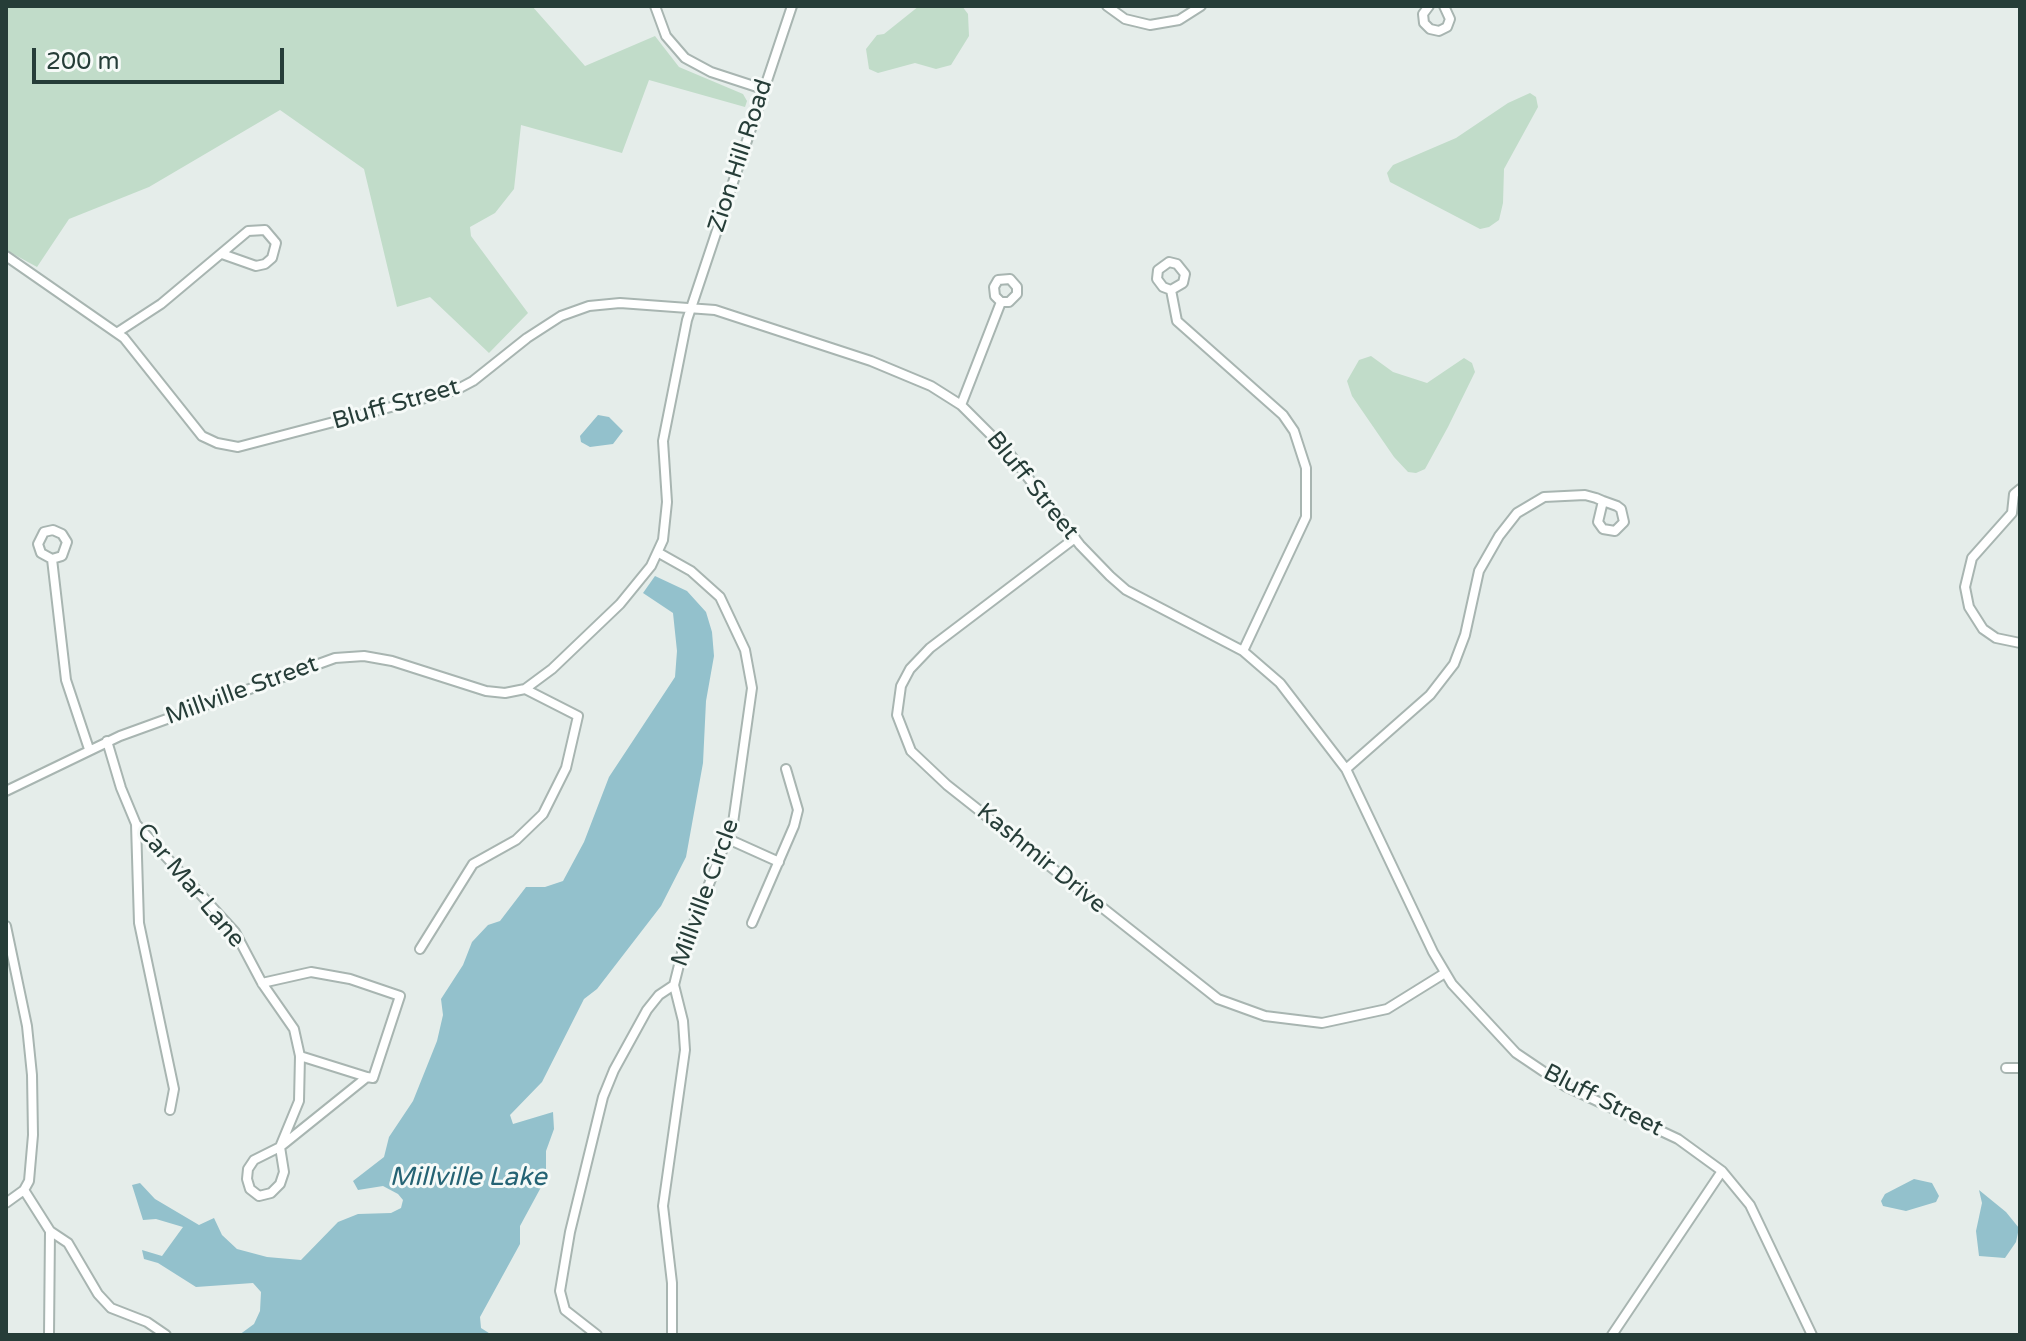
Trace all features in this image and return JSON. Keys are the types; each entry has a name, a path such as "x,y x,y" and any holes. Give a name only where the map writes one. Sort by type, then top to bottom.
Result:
{"street":[{"path":"655,6 666,36 685,58 711,72 763,89"},
{"name":"Zion Hill Road","path":"693,308 792,6"},
{"path":"1107,6 1125,19 1150,25 1179,20 1201,6"},
{"path":"1429,6 1423,18 1434,31 1447,27 1450,8"},
{"path":"118,332 161,304 222,254 256,229 272,235 276,243 272,258 256,266 222,254"},
{"name":"Bluff Street","path":"6,256 118,332 149,365 202,436 238,447 456,390 473,381 550,323 589,306 620,303 693,308 747,319 871,361 931,386 961,405 1009,453 1075,538 1126,590 1243,651 1300,705 1346,769 1445,973 1486,1025 1516,1053 1565,1086 1678,1139 1722,1171 1750,1205 1812,1335"},
{"path":"1171,290 1177,321 1283,415 1294,431 1306,468 1306,517 1243,651"},
{"path":"961,405 1001,302"},
{"path":"420,949 473,864 516,840 543,814 566,768 578,716 525,689 552,669 620,604 659,553 666,524 663,441 675,374 693,308"},
{"path":"2020,489 2014,494 2016,514 1972,558 1965,587 1969,607 1983,629 1996,638 2020,643"},
{"path":"1346,769 1430,695 1454,664 1465,635 1479,571 1493,544 1517,513 1534,501 1554,495 1574,493 1603,501"},
{"name":"Kashmir Drive","path":"1075,538 930,648 910,669 901,686 897,715 911,751 947,785 1218,999 1265,1016 1303,1023 1351,1020 1404,1001 1445,973"},
{"name":"Millville Circle","path":"659,553 691,571 720,597 731,613 750,669 751,708 744,767 728,839 682,953 674,985 683,1021 685,1050 664,1186 663,1215 672,1283 672,1335"},
{"path":"52,559 66,680 89,749"},
{"name":"Millville Street","path":"6,791 107,741 335,658 364,656 392,661 486,691 505,693 525,689"},
{"name":"Car Mar Lane","path":"107,741 136,824 235,932 262,983 294,1029 300,1056 299,1101 280,1147"},
{"path":"752,923 798,810 786,769"},
{"path":"136,824 139,923 170,1064 174,1089 170,1110"},
{"path":"728,839 779,862"},
{"path":"6,926 27,1026 33,1135 29,1181 24,1190 6,1203"},
{"path":"262,983 311,972 350,979 400,996 373,1078 300,1056"},
{"name":"Millville Circle","path":"597,1335 565,1310 560,1291 570,1232 610,1079 647,1010 659,995 674,985"},
{"path":"2006,1068 2020,1068"},
{"path":"280,1147 284,1172 280,1184 271,1193 259,1196 253,1191 248,1169 254,1160 280,1147 367,1077"},
{"path":"1612,1335 1722,1171"},
{"path":"24,1190 50,1231 68,1243 98,1294 111,1308 147,1322 166,1335"},
{"path":"49,1335 50,1231"}],"green space":[{"path":"6,6 532,6 585,66 655,36 679,67 743,94 747,101 745,107 649,80 622,153 521,125 514,189 495,213 470,227 471,236 528,313 489,353 430,297 397,307 364,169 280,110 149,187 69,219 37,267 6,250"},
{"path":"919,6 962,6 968,14 969,36 951,65 936,69 915,63 878,73 869,69 866,49 877,35 884,34"},
{"path":"1530,93 1536,97 1538,107 1504,169 1499,220 1489,227 1480,229 1390,182 1387,173 1393,165 1456,138 1508,103"},
{"path":"1371,356 1393,372 1427,383 1464,358 1472,363 1475,372 1448,427 1425,469 1416,473 1408,472 1394,457 1352,396 1347,381 1359,360"}],"water":[{"path":"598,415 609,417 623,431 613,444 590,447 581,442 580,436"},
{"name":"Millville Lake","path":"655,576 687,591 706,612 712,632 714,656 706,701 703,763 686,857 661,906 597,989 584,999 542,1082 510,1115 513,1124 553,1112 554,1129 546,1151 546,1178 520,1226 520,1244 480,1317 481,1328 492,1335 239,1335 254,1324 260,1311 261,1292 253,1283 196,1287 158,1263 144,1259 142,1250 162,1256 183,1227 156,1219 143,1220 132,1185 140,1183 155,1199 199,1225 214,1218 222,1235 237,1249 267,1257 301,1260 338,1222 358,1214 391,1213 401,1208 403,1200 398,1194 383,1186 358,1190 353,1181 384,1157 389,1137 413,1101 437,1041 443,1015 441,999 463,965 472,942 488,925 500,921 526,887 545,887 563,881 584,842 609,777 675,677 677,651 673,613 643,593"},
{"path":"1914,1179 1932,1183 1939,1196 1936,1202 1906,1211 1883,1206 1881,1201 1885,1194"},
{"path":"1979,1190 2006,1212 2019,1228 2016,1242 2005,1258 1979,1256 1976,1231 1982,1203"}]}
